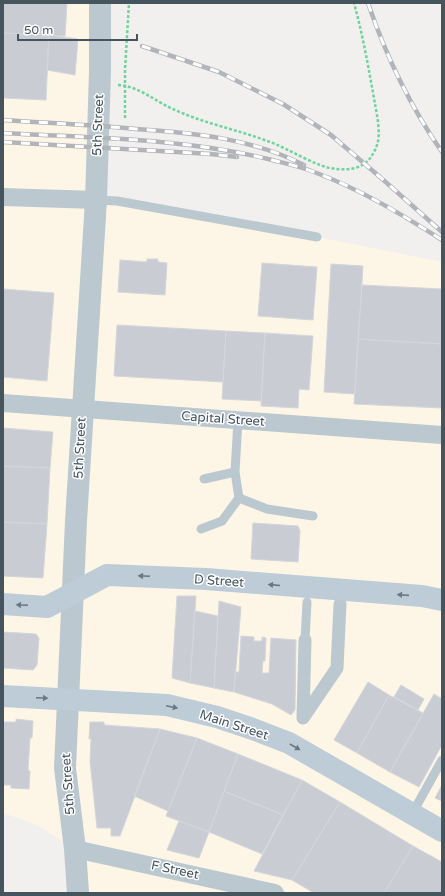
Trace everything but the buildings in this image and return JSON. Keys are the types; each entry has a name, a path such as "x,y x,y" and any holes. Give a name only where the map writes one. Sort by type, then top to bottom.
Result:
{"main road":[{"name":"D Street","path":"3,604 47,607 107,575 206,579 422,596 442,600"},
{"name":"Main Street","path":"3,696 167,705 216,717 289,743 442,831"}],"street":[{"name":"5th Street","path":"78,893 65,768 72,594 82,408 96,200 100,3"},
{"path":"3,197 96,200"},
{"name":"Capital Street","path":"3,403 442,435"},
{"path":"305,640 302,720 337,668 340,604"},
{"name":"F Street","path":"74,849 275,893"}],"lane":[{"path":"96,200 117,201 317,237"},
{"path":"200,529 222,521 239,498 234,472 238,420"},
{"path":"204,479 234,472"},
{"path":"239,498 267,509 313,516"},
{"path":"305,640 307,602"},
{"path":"412,814 442,760"}],"path":[{"path":"125,118 125,69 129,3"},
{"path":"99,84 120,85 133,88 175,110 233,131 270,142 295,152 317,164 336,169 356,168 368,162 377,144 378,124 370,74 354,3"}],"shaded area":[{"path":"3,3 100,3 96,200 317,237 442,262 442,893 78,893 74,849 38,825 3,813"}],"railway":[{"path":"368,3 391,61 409,99 430,135 442,152"},
{"path":"142,46 219,72 283,104 331,135 442,232"},
{"path":"3,120 119,128 222,138 264,149 304,165"},
{"path":"3,133 170,143 236,152 297,166 348,186 364,194 442,240"},
{"path":"3,142 211,154 237,157"}]}
